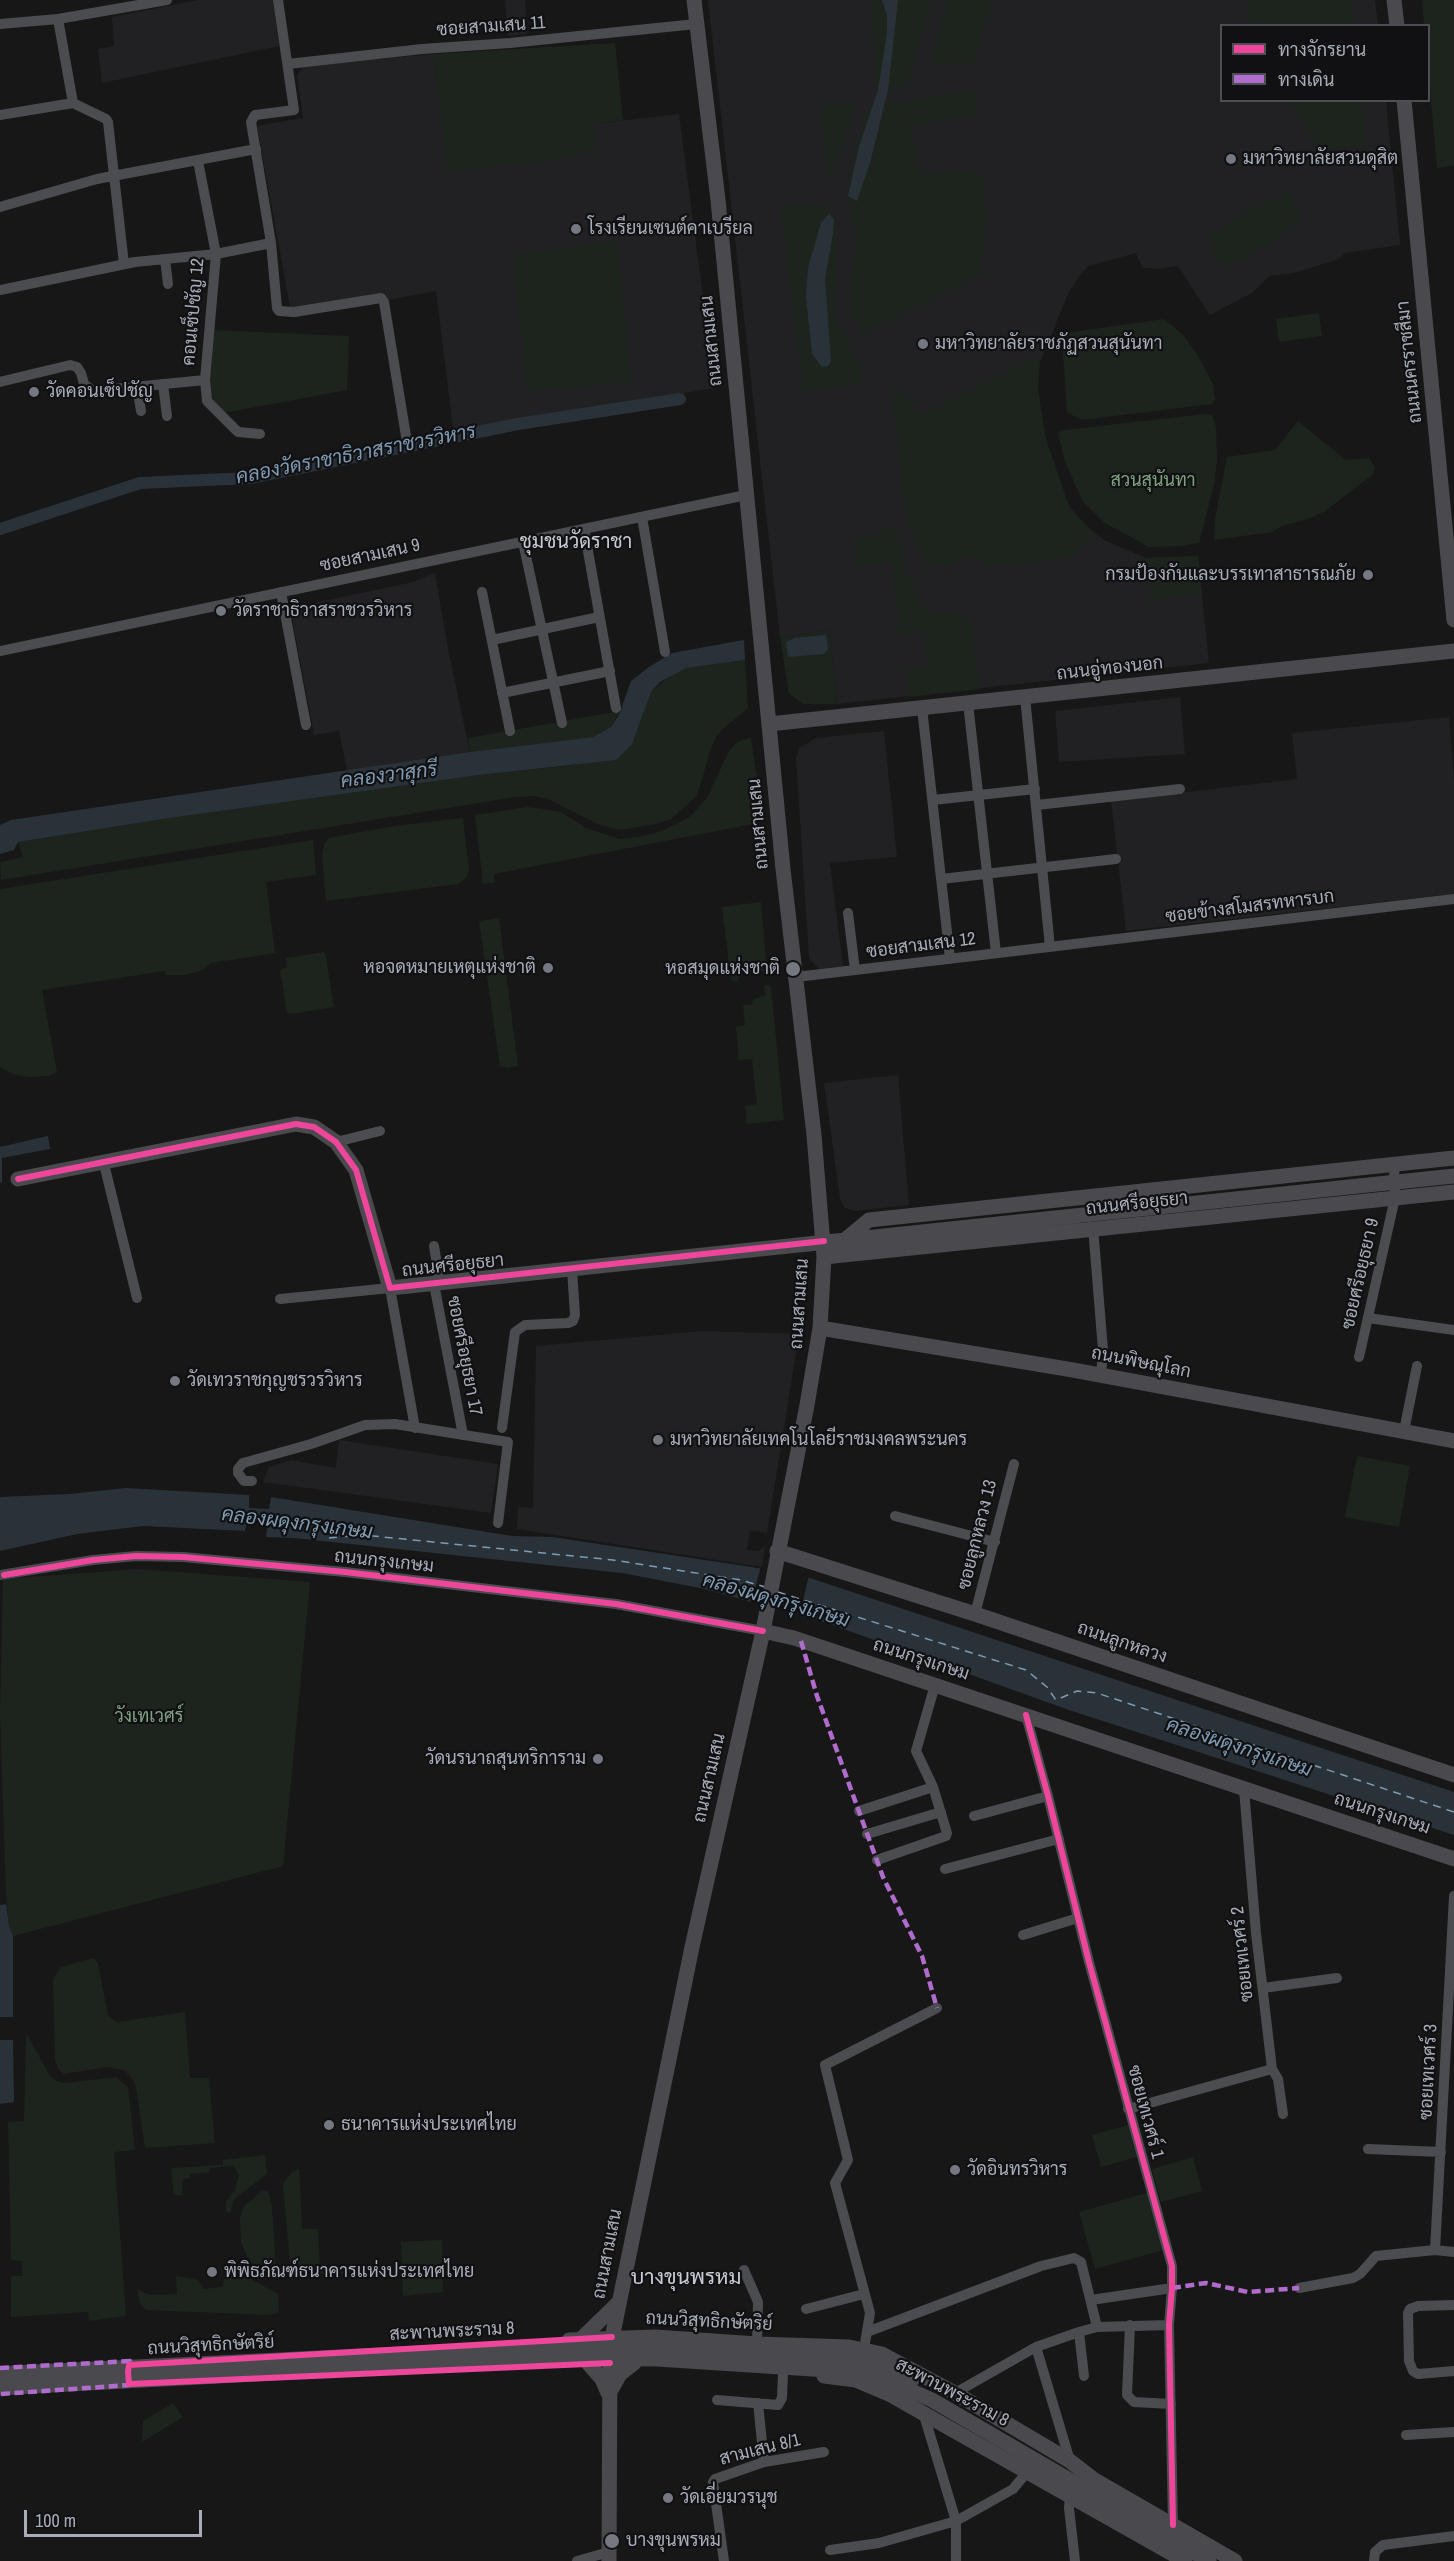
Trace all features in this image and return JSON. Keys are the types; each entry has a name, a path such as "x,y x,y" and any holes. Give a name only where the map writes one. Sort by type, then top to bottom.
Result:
{"main road":[{"name":"ถนนสามเสน","path":"609,2557 609,2363 612,2337 692,1947 764,1624 807,1405 820,1328 824,1249 783,869 739,403 694,0"},
{"path":"1394,0 1397,24"},
{"name":"ถนนนครราชสีมา","path":"1404,102 1454,620"},
{"name":"ถนนอู่ทองนอก","path":"770,724 1454,651"},
{"name":"ถนนศรีอยุธยา","path":"18,1179 103,1160 296,1124 314,1127 336,1142 350,1160 360,1181 390,1288 572,1269 824,1249 1036,1227 1094,1227 1211,1207 1454,1176"},
{"name":"ถนนศรีอยุธยา","path":"824,1249 846,1239 869,1220 1454,1158"},
{"path":"1211,1207 1220,1183"},
{"name":"ถนนศรีอยุธยา","path":"1036,1227 1061,1218 1121,1212 1395,1198 1454,1192"},
{"path":"1119,1194 1121,1212"},
{"path":"1058,1201 1061,1218"},
{"name":"ถนนศรีอยุธยา","path":"846,1239 960,1235"},
{"name":"ถนนพิษณุโลก","path":"820,1328 1101,1376 1454,1441"},
{"name":"ถนนลูกหลวง","path":"776,1557 975,1614 1454,1775"},
{"name":"ถนนกรุงเกษม","path":"764,1624 794,1638 1454,1859"},
{"path":"581,2339 619,2302 629,2325 649,2337 638,2350 639,2363 620,2374 609,2396"},
{"name":"ถนนวิสุทธิกษัตริย์","path":"1185,2561 923,2412 874,2386 856,2380 639,2363 588,2363 129,2384 129,2365 612,2337 864,2349 882,2354 955,2393 1070,2462 1093,2479 1235,2561"},
{"name":"สะพานพระราม 8","path":"0,2373 574,2346 659,2346 846,2358 873,2363 901,2373 1054,2462 1093,2479"},
{"name":"สะพานพระราม 8","path":"0,2391 564,2358 657,2359 859,2372 880,2377 932,2400 1209,2561"},
{"path":"231,2360 226,2369 232,2379"},
{"path":"588,2363 602,2379 609,2396"}],"street":[{"path":"0,24 57,19 167,0"},
{"path":"278,0 294,110 253,116 251,122 271,243 277,308 279,311 294,312 378,297 383,300 407,442"},
{"path":"57,19 73,103"},
{"name":"ซอยสามเสน 11","path":"288,64 422,49 510,43 696,24"},
{"path":"0,115 73,103 107,121 124,264"},
{"path":"0,207 115,176 256,149"},
{"name":"คอนเซ็ปชัญ 12","path":"198,161 216,254 204,380 209,405 238,432 260,434"},
{"path":"0,290 124,264 216,254 271,243"},
{"path":"165,259 168,284"},
{"path":"0,382 70,365 76,367 81,373 84,384 93,390 204,380"},
{"path":"163,384 167,417"},
{"path":"136,387 141,411"},
{"name":"ซอยสามเสน 9","path":"0,651 746,495"},
{"path":"642,517 665,652"},
{"path":"585,529 616,708"},
{"path":"523,542 562,723"},
{"path":"281,592 306,725"},
{"path":"482,592 510,731"},
{"path":"492,640 599,617"},
{"path":"502,693 610,671"},
{"path":"1025,697 1050,947"},
{"path":"968,703 996,953"},
{"path":"922,708 950,959"},
{"path":"933,800 1035,789"},
{"path":"1037,805 1180,789"},
{"path":"941,879 1116,858"},
{"name":"ซอยข้างสโมสรทหารบก","path":"1050,947 1454,899"},
{"path":"848,913 855,970"},
{"name":"ซอยสามเสน 12","path":"796,977 1050,947"},
{"path":"336,1142 380,1131"},
{"path":"103,1160 137,1298"},
{"name":"ซอยศรีอยุธยา 9","path":"1359,1357 1395,1198 1394,1165"},
{"path":"1094,1227 1103,1350 1101,1376"},
{"name":"ซอยศรีอยุธยา 17","path":"434,1246 437,1283 463,1435"},
{"path":"502,1428 516,1332 525,1325 573,1321 575,1315 572,1269"},
{"path":"280,1299 390,1288 415,1428"},
{"path":"1368,1318 1454,1330"},
{"path":"1404,1431 1417,1366"},
{"path":"252,1481 244,1480 238,1473 243,1463 311,1444 365,1425 395,1424 508,1442 498,1523"},
{"name":"ซอยลูกหลวง 13","path":"975,1614 1014,1464"},
{"path":"895,1516 995,1542"},
{"name":"ถนนกรุงเกษม","path":"2,1575 93,1560 136,1556 183,1557 345,1572 764,1624"},
{"path":"877,1860 946,1836 947,1833 933,1787 916,1750 935,1685"},
{"name":"ซอยเทเวศร์ 1","path":"1026,1715 1128,2109 1172,2266 1173,2288 1169,2325 1173,2525"},
{"path":"859,1811 933,1787"},
{"name":"ซอยเทเวศร์ 2","path":"1244,1789 1272,2069 1278,2079 1283,2114"},
{"path":"974,1816 1048,1797"},
{"path":"867,1834 941,1812"},
{"path":"945,1869 1059,1839"},
{"name":"ซอยเทเวศร์ 3","path":"1435,2250 1452,1981 1454,1896"},
{"path":"1023,1935 1078,1918"},
{"path":"1263,1988 1337,1978"},
{"path":"864,2349 870,2313 835,2183 848,2160 825,2065 937,2008"},
{"path":"1128,2109 1272,2069"},
{"path":"1368,2149 1441,2152"},
{"path":"1299,2288 1353,2278 1360,2274 1376,2256 1435,2250 1454,2252"},
{"path":"867,2332 1041,2266 1074,2258 1081,2262 1097,2327"},
{"path":"744,2270 758,2302 758,2344"},
{"path":"1091,2300 1173,2288"},
{"path":"806,2309 864,2294"},
{"path":"1454,2305 1418,2306 1408,2313 1409,2361 1413,2372 1418,2374 1454,2371"},
{"path":"1130,2325 1127,2395 1134,2402 1171,2404"},
{"path":"955,2393 1036,2347 1079,2332 1097,2327 1169,2325"},
{"path":"1079,2332 1084,2376"},
{"path":"1036,2347 1070,2462"},
{"path":"0,2368 130,2361 129,2365"},
{"path":"717,2400 778,2404 781,2402 783,2373"},
{"path":"0,2391 131,2387 129,2384"},
{"path":"758,2403 764,2462"},
{"path":"923,2412 956,2521 956,2561"},
{"path":"1406,2435 1454,2432"},
{"name":"สามเสน 8/1","path":"724,2561 713,2482 720,2476 764,2462 825,2452"},
{"path":"830,2550 879,2543 956,2521 1013,2489 1028,2471"},
{"path":"1070,2494 1069,2508 1075,2561"},
{"path":"1374,2561 1375,2552 1383,2545 1454,2536"},
{"path":"577,2561 609,2557"}],"shaded area":[{"path":"198,0 273,0 279,46 102,83 98,49 114,46 112,17"},
{"path":"505,0 525,0 527,34 508,36"},
{"name":"มหาวิทยาลัยราชภัฏสวนสุนันทา","path":"708,0 1375,0 1378,24 1220,24 1220,102 1386,102 1400,245 1345,253 1339,259 1294,273 1270,276 1252,293 1210,315 1178,266 1160,269 1143,268 1136,253 1089,266 1069,292 1038,367 1038,390 1046,440 1069,506 1080,521 1104,540 1146,558 1198,556 1209,663 837,704 829,630 780,637"},
{"name":"โรงเรียนเซนต์คาเบรียล","path":"434,54 448,172 596,151 592,124 679,114 715,388 549,415 454,436 436,291 292,318 257,126 303,118 297,75 304,66"},
{"path":"435,573 448,649 470,752 347,771 339,731 314,735 290,608 413,582"},
{"path":"1180,697 1185,754 1059,762 1055,711"},
{"path":"1449,717 1454,779 1454,894 1126,931 1111,801 1297,779 1292,733"},
{"path":"884,731 897,857 830,863 843,966 819,969 809,958 796,758 799,748 816,738"},
{"path":"898,1075 909,1205 854,1211 844,1207 840,1198 824,1083"},
{"name":"มหาวิทยาลัยเทคโนโลยีราชมงคลพระนคร","path":"703,1331 799,1334 767,1533 750,1531 747,1550 758,1551 765,1546 762,1567 517,1529 518,1507 533,1508 536,1346"},
{"path":"339,1440 498,1464 491,1513 263,1482 269,1467 291,1460 336,1468"}],"green space":[{"path":"872,0 932,0 906,86 898,91 874,87"},
{"path":"947,0 992,0 973,63 931,64"},
{"path":"1246,0 1351,0 1354,24 1251,24"},
{"path":"1422,0 1454,0 1454,166 1437,168 1430,89 1430,24 1424,24"},
{"path":"615,43 623,120 593,124 596,151 526,164 447,172 434,54"},
{"path":"975,90 978,115 909,126 922,174 976,170 984,187 986,227 981,273 863,333 851,309 849,294 856,243 854,222 846,192 857,141 871,101 901,103"},
{"path":"857,101 834,170 828,179 820,105"},
{"path":"1290,102 1362,102 1367,146 1320,150"},
{"path":"1287,192 1302,217 1289,226 1292,231 1224,269 1205,237 1271,198 1273,201"},
{"path":"781,206 825,206 835,216 838,228 836,319 862,373 859,383 803,392"},
{"path":"617,242 631,381 528,392 513,268 521,256 528,252"},
{"path":"1319,313 1322,336 1279,342 1276,319"},
{"path":"1164,319 1183,335 1197,354 1213,384 1215,400 1212,404 1081,420 1067,412 1062,338 1067,333"},
{"path":"213,330 349,336 347,390 224,413 209,401 208,386"},
{"path":"1034,357 1040,362 1038,390 1046,440 1069,506 1094,534 1072,557 985,568 982,557 958,559 956,566 927,567 920,555 904,505 893,402 895,392 904,389 918,415"},
{"name":"สวนสุนันทา","path":"1204,414 1212,415 1216,427 1217,456 1215,481 1199,543 1149,547 1105,523 1083,502 1065,462 1058,433 1065,430"},
{"path":"1298,421 1346,460 1369,458 1375,468 1372,475 1325,511 1311,518 1282,526 1272,532 1214,540 1215,519 1227,457 1275,450"},
{"path":"892,526 896,528 906,568 923,603 932,615 961,613 971,622 980,689 909,697 906,669 929,666 923,631 900,635 892,562 857,568 853,541"},
{"path":"1198,556 1202,594 1151,601 1146,558"},
{"path":"829,630 837,704 804,704 789,694 780,637"},
{"path":"745,660 748,708 717,736 711,748 697,796 671,819 656,824 621,830 600,825 548,799 534,796 516,797 1,880 0,862 23,857 18,842 163,819 479,775 575,765 645,705 651,692 674,673 686,668"},
{"path":"620,711 611,727 593,737 470,752 468,738"},
{"path":"751,737 763,822 494,874 495,882 483,884 475,815 527,807 561,812 586,828 620,839 662,831 691,816 707,798 729,751 738,742"},
{"path":"463,818 469,869 467,877 458,884 326,901 322,857 324,843 329,838 394,826"},
{"path":"313,840 316,875 266,882 275,953 211,963 203,970 185,975 167,975 164,971 42,990 57,1072 48,1076 31,1077 15,1075 0,1067 0,889"},
{"path":"761,902 767,972 750,968 741,973 737,982 731,980 722,907"},
{"path":"499,918 518,1066 507,1068 500,1066 479,921"},
{"path":"325,952 334,1007 287,1013 280,970 287,967 286,958"},
{"path":"764,986 771,987 784,1120 747,1124 745,1106 757,1104 752,1059 739,1060 736,1027 745,1025 743,1005 751,1005 754,999 765,995"},
{"path":"1357,1456 1410,1466 1399,1527 1345,1517"},
{"name":"วังเทเวศร์","path":"138,1569 310,1582 283,1866 13,1936 9,1926 6,1896 0,1714 3,1579"},
{"path":"93,1958 98,1963 108,2016 117,2022 185,2012 190,2078 209,2078 215,2143 145,2148 136,2087 132,2078 124,2070 106,2067 64,2074 58,2069 55,2061 53,1979 61,1967"},
{"path":"26,2033 50,2076 56,2081 64,2083 116,2077 128,2087 135,2150 114,2152 126,2316 89,2321 88,2312 11,2317 11,2276 22,2276 22,2261 11,2260 8,2122 24,2121"},
{"path":"1128,2125 1137,2157 1101,2167 1092,2135"},
{"path":"265,2155 267,2174 234,2199 230,2213 226,2211 226,2202 235,2190 239,2175 233,2166 210,2168 209,2172 190,2174 190,2178 183,2179 182,2195 174,2195 171,2168 223,2165 223,2160"},
{"path":"1193,2157 1202,2191 1161,2202 1152,2169"},
{"path":"299,2168 302,2229 318,2229 320,2270 389,2267 389,2272 291,2275 283,2184 291,2173"},
{"path":"262,2191 267,2191 269,2194 272,2208 276,2267 273,2275 256,2268 246,2255 241,2243 240,2217 244,2206"},
{"path":"1147,2193 1163,2250 1095,2269 1079,2212"},
{"path":"442,2240 443,2292 403,2296 401,2242"},
{"path":"231,2258 252,2280 278,2294 279,2310 277,2313 271,2315 146,2310 140,2304 137,2289 150,2295 177,2294 176,2276 198,2280 204,2289 222,2287 224,2279 232,2273"},
{"path":"173,2403 183,2417 142,2442 143,2421"}],"water":[{"path":"882,0 898,0 888,90 870,163 857,201 848,196 859,147 878,90 887,33 887,16"},
{"path":"829,214 834,219 825,279 831,361 828,366 822,367 812,354 806,297 808,268 821,223"},
{"path":"826,635 828,649 824,654 788,657 786,642 795,638"},
{"name":"คลองวาสุกรี","path":"744,640 745,660 686,668 660,682 651,692 632,744 616,760 479,775 163,819 18,842 14,850 0,854 0,825 11,820 470,752 593,737 611,727 619,715 631,681 649,667 672,653"},
{"path":"48,1136 50,1149 2,1158 2,1182 0,1183 0,1147"},
{"name":"คลองผดุงกรุงเกษม","path":"126,1488 249,1495 249,1508 269,1509 271,1497 512,1536 552,1537 752,1567 813,1579 1454,1792 1454,1835 1069,1710 824,1622 705,1589 622,1573 294,1538 266,1537 268,1522 247,1521 245,1531 143,1526 77,1534 0,1551 0,1497 70,1494"},
{"path":"6,1904 13,1936 13,2017 0,2017 0,1905"},
{"path":"0,2040 13,2040 14,2102 0,2104"}],"pier":[{"path":"761,1566 809,1575 799,1618 751,1604"}],"waterway":[{"name":"คลองวัดราชาธิวาสราชวรวิหาร","path":"0,529 140,483 250,478 518,424 680,399"}],"ferry route":[{"path":"329,1538 363,1535 613,1560 741,1580 765,1587"},
{"path":"778,1592 1026,1670 1047,1687 1056,1700 1077,1691 1097,1693 1454,1812"}],"marked path":[{"path":"801,1641 817,1696 883,1877 922,1956 937,2008"},
{"path":"1172,2288 1206,2283 1248,2292 1299,2288"},
{"path":"0,2368 130,2361 129,2365"},
{"path":"1,2394 130,2385"}],"cycle path":[{"path":"18,1179 296,1124 314,1127 336,1142 356,1170 390,1288 824,1241"},
{"path":"4,1575 93,1560 136,1556 183,1557 345,1572 616,1604 763,1631"},
{"path":"1026,1715 1089,1962 1172,2266 1169,2325 1173,2525"},
{"path":"610,2363 129,2384 128,2372 129,2365 612,2337"}],"place":[{"name":"มหาวิทยาลัยสวนดุสิต","path":"1231,159"},
{"name":"โรงเรียนเซนต์คาเบรียล","path":"576,229"},
{"name":"มหาวิทยาลัยราชภัฏสวนสุนันทา","path":"923,344"},
{"name":"วัดคอนเซ็ปชัญ","path":"34,392"},
{"name":"กรมป้องกันและบรรเทาสาธารณภัย","path":"1368,575"},
{"name":"วัดราชาธิวาสราชวรวิหาร","path":"221,611"},
{"name":"หอจดหมายเหตุแห่งชาติ","path":"548,968"},
{"name":"หอสมุดแห่งชาติ","path":"793,969"},
{"name":"วัดเทวราชกุญชรวรวิหาร","path":"175,1381"},
{"name":"มหาวิทยาลัยเทคโนโลยีราชมงคลพระนคร","path":"658,1440"},
{"name":"วัดนรนาถสุนทริการาม","path":"598,1759"},
{"name":"ธนาคารแห่งประเทศไทย","path":"329,2125"},
{"name":"วัดอินทรวิหาร","path":"955,2170"},
{"name":"พิพิธภัณฑ์ธนาคารแห่งประเทศไทย","path":"212,2272"},
{"name":"วัดเอี่ยมวรนุช","path":"668,2498"},
{"name":"บางขุนพรหม","path":"612,2541"}],"district":[{"name":"ชุมชนวัดราชา","path":"576,543"},
{"name":"บางขุนพรหม","path":"686,2278"}]}
